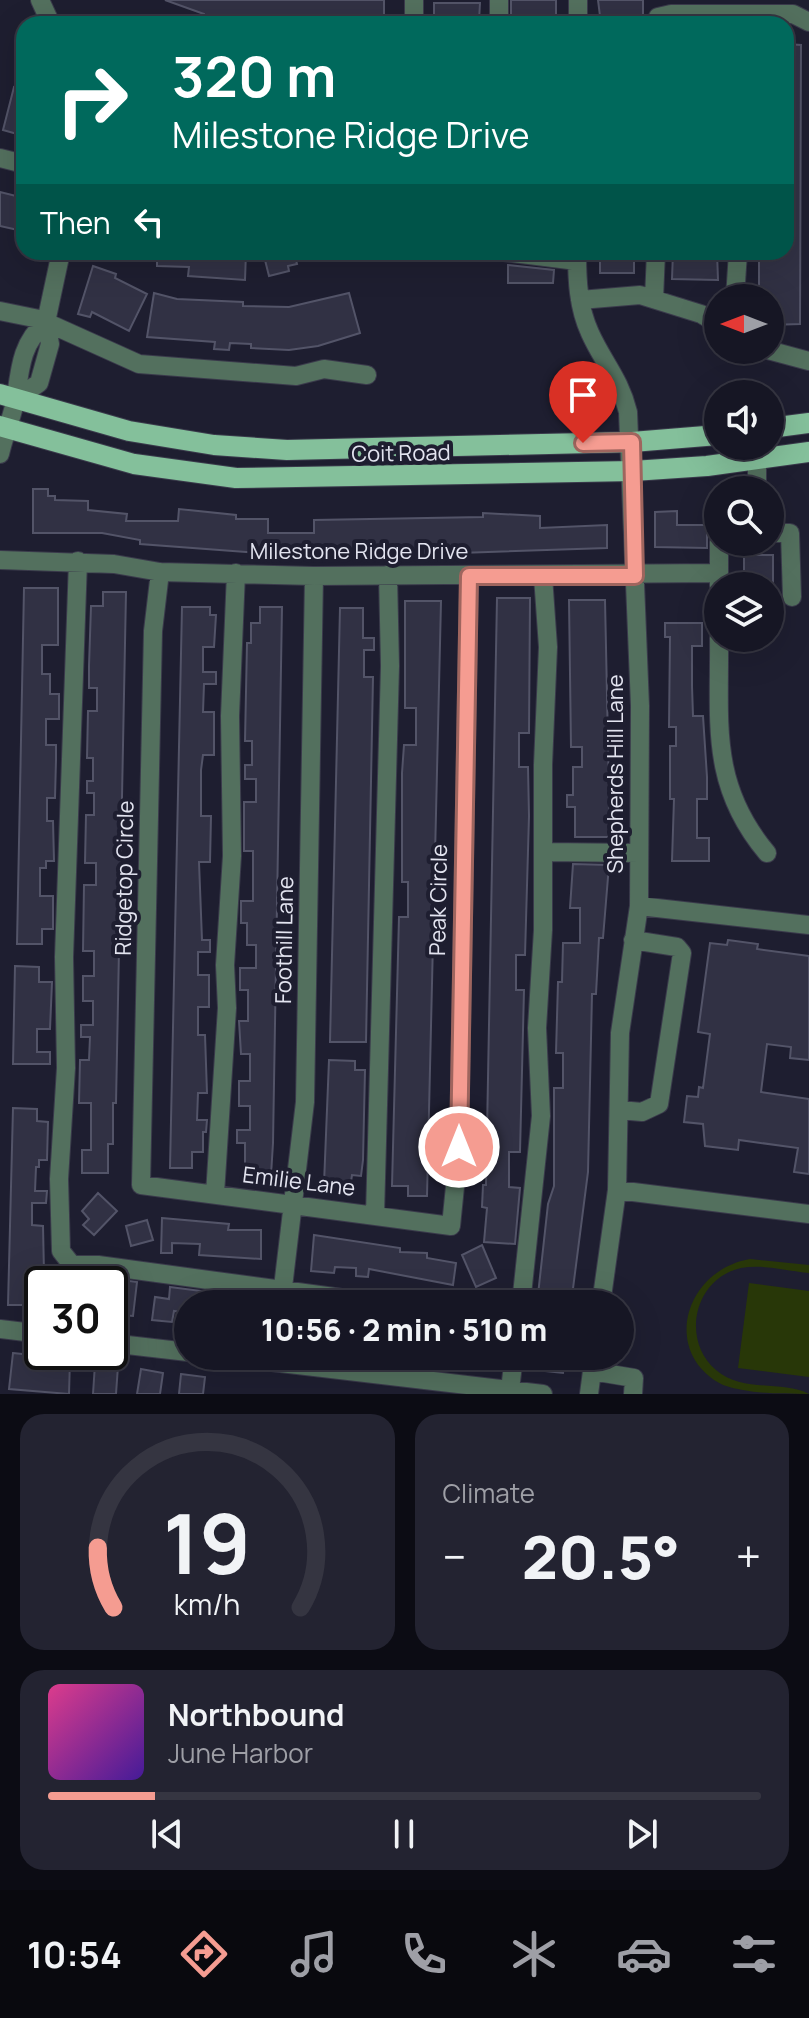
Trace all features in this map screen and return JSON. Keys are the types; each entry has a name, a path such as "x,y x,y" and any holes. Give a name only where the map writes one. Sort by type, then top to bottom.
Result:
{"main road":[{"name":"Coit Road","path":"8,396 129,431 214,445 287,450 632,442 704,436"},
{"path":"784,426 809,423"},
{"name":"Coit Road","path":"3,427 134,464 236,478 633,471 757,461 809,452"}],"street":[{"path":"662,16 738,12 793,14 809,22"},
{"path":"0,454 8,396 30,335 46,322 59,260"},
{"name":"Shepherds Hill Lane","path":"577,260 580,300 590,333 622,386 628,412 632,442 640,706 639,906 620,1033 617,1190 603,1290"},
{"path":"654,299 656,260"},
{"path":"736,284 737,260"},
{"path":"580,300 640,295 704,316"},
{"path":"0,311 46,322 139,364 296,376 324,369 367,375"},
{"path":"784,354 809,361"},
{"path":"757,461 757,476"},
{"path":"784,533 790,533 792,597"},
{"name":"Milestone Ridge Drive","path":"0,560 78,561 160,572 704,578"},
{"path":"78,561 64,957 66,1068 59,1179 61,1251 72,1265 209,1279 251,1290"},
{"name":"Ridgetop Circle","path":"141,1185 153,631 160,572"},
{"path":"215,1194 227,1008 225,965 232,856 230,716 236,573"},
{"path":"375,1215 390,666 388,575"},
{"name":"Foothill Lane","path":"283,1290 305,1102 314,576"},
{"name":"Peak Circle","path":"451,1226 459,1147 469,576"},
{"path":"522,1290 541,1116 537,1028 548,647 543,576"},
{"path":"719,652 720,737 728,790 751,834 767,853"},
{"path":"544,852 639,853"},
{"path":"639,906 809,925"},
{"path":"619,1110 642,1112 659,1104 682,953 677,947 633,940"},
{"name":"Emilie Lane","path":"141,1185 451,1226"},
{"path":"617,1190 809,1214"},
{"path":"0,1329 24,1332"},
{"path":"128,1345 174,1350"},
{"path":"357,1370 543,1394"},
{"path":"510,1390 512,1370"},
{"path":"589,1394 592,1370"},
{"path":"611,1370 634,1378 633,1394"}],"green space":[{"path":"750,1259 809,1265 809,1273 758,1267 741,1268 725,1274 703,1296 696,1327 698,1342 705,1357 726,1377 809,1394 754,1392 723,1385 703,1371 692,1353 687,1334 688,1314 696,1295 710,1279 728,1266"},
{"path":"749,1283 809,1291 809,1377 738,1368"}],"building":[{"path":"165,0 384,0 384,16 204,14"},
{"path":"511,0 556,0 556,16 511,16"},
{"path":"598,0 643,0 643,16 600,16"},
{"path":"434,3 480,3 479,16 434,16"},
{"path":"794,45 801,45 800,324 784,325 784,284 759,284 759,260 794,260"},
{"path":"14,87 16,134 3,130"},
{"path":"0,192 16,196 16,230 0,226"},
{"path":"157,260 246,260 245,280 188,276 189,267 157,266"},
{"path":"265,260 296,260 297,264 288,266 289,271 269,276"},
{"path":"600,260 634,260 634,273 600,273"},
{"path":"673,260 717,260 718,280 672,279"},
{"path":"508,265 554,270 553,283 508,283"},
{"path":"93,266 116,274 115,278 147,294 129,331 92,312 90,317 78,314"},
{"path":"154,293 177,299 243,302 243,306 289,307 349,293 360,333 318,346 289,350 251,348 251,344 230,343 229,350 214,349 215,342 147,337"},
{"path":"33,489 48,489 48,496 55,496 55,500 88,501 88,510 127,514 126,521 178,521 179,509 236,515 236,519 268,519 268,533 314,533 314,520 483,517 483,513 540,516 540,528 607,525 607,548 372,556 328,552 328,557 314,557 140,544 140,540 102,533 33,533"},
{"path":"677,511 677,525 704,525 704,548 655,547 655,512"},
{"path":"744,556 773,556 773,572 744,572"},
{"path":"24,588 58,588 58,645 42,645 42,674 50,674 50,694 59,694 59,719 46,719 46,745 56,745 55,798 47,798 47,821 53,821 54,861 46,861 46,868 40,868 40,896 53,896 53,929 42,929 42,944 17,944"},
{"path":"103,592 126,592 116,1103 113,1103 113,1144 108,1144 108,1173 82,1173 82,1150 91,1150 91,1103 79,1103 80,1060 89,1060 90,1037 81,1037 81,1025 93,1025 93,1001 83,1001 83,976 94,976 94,951 83,951 84,885 96,885 96,863 85,863 86,815 94,815 94,793 87,793 87,781 93,781 93,758 87,758 88,711 97,711 97,688 89,688 91,606 103,606"},
{"path":"497,598 530,598 529,733 519,733 519,767 528,767 529,816 525,955 516,955 516,990 524,990 520,1152 509,1152 509,1187 520,1188 515,1244 484,1242 487,1208 482,1207 483,1185 486,1185"},
{"path":"569,600 605,600 610,837 575,837 575,807 567,807 567,795 573,795 573,767 582,767 582,747 571,747"},
{"path":"405,601 441,601 427,1196 408,1196 408,1186 392,1186 399,917 408,917 408,882 402,882 402,773 404,745 416,745 416,708 405,708"},
{"path":"182,607 210,607 210,615 216,615 214,647 203,647 203,672 216,672 216,684 204,684 203,712 214,712 214,755 203,755 201,770 201,816 211,816 210,862 199,862 202,940 210,940 210,952 198,952 198,975 209,975 209,1007 198,1007 198,1035 205,1035 207,1093 198,1093 197,1120 207,1120 206,1132 203,1132 203,1152 192,1152 192,1168 170,1168"},
{"path":"260,607 282,607 273,1143 271,1175 245,1175 245,1143 237,1143 237,1130 250,1130 250,1106 239,1106 239,1081 250,1081 250,1054 241,1054 239,1021 248,1021 248,990 240,990 240,968 256,968 256,945 247,945 247,923 241,923 241,901 253,901 253,851 244,851 244,802 256,802 256,779 245,779 245,765 252,765 252,741 245,741 247,643 251,643 251,623 260,623"},
{"path":"340,608 363,608 363,638 374,638 374,650 364,650 364,677 373,677 366,1042 330,1042"},
{"path":"665,623 702,623 702,646 692,646 692,686 693,716 703,716 707,777 707,799 697,799 697,838 709,838 709,861 672,861 674,799 670,799 670,746 676,746 676,727 669,727 670,637 665,637"},
{"path":"573,864 609,865 603,938 599,938 596,994 592,994 588,1172 573,1290 539,1290 548,1204 554,1186 554,1088 563,1088 563,1053 556,1053 558,982 562,982 563,943 580,943 580,908 570,908"},
{"path":"728,940 758,944 757,949 809,956 809,1060 790,1058 791,1047 767,1044 761,1092 809,1099 809,1174 794,1172 798,1148 739,1140 738,1150 705,1146 703,1124 684,1122 687,1096 698,1097 699,1087 703,1088 710,1034 698,1032 710,943 727,945"},
{"path":"15,966 39,967 39,982 52,982 50,1029 37,1029 37,1052 50,1052 50,1064 13,1064"},
{"path":"329,1060 355,1061 355,1070 365,1070 361,1176 352,1175 350,1188 324,1184"},
{"path":"13,1108 37,1109 37,1121 48,1122 47,1160 39,1160 39,1167 36,1167 35,1191 47,1191 46,1203 32,1203 32,1225 43,1226 44,1266 24,1266 24,1305 8,1305"},
{"path":"98,1193 117,1211 94,1235 83,1225 89,1219 82,1211"},
{"path":"162,1218 229,1224 228,1230 261,1230 261,1259 199,1255 200,1244 172,1243 172,1253 161,1253"},
{"path":"147,1220 153,1240 131,1246 126,1226"},
{"path":"314,1235 400,1248 400,1252 427,1253 427,1258 456,1263 453,1285 369,1269 368,1277 356,1276 356,1268 335,1267 334,1273 311,1271"},
{"path":"482,1245 496,1278 476,1287 462,1255"},
{"path":"128,1281 137,1282 133,1316 128,1316"},
{"path":"170,1287 193,1290 174,1290 172,1322 152,1320 155,1297 169,1299"},
{"path":"13,1353 24,1354 24,1370 70,1370 69,1394 9,1389"},
{"path":"141,1369 163,1373 160,1394 137,1394"},
{"path":"95,1370 118,1370 116,1394 93,1394"},
{"path":"536,1370 563,1370 563,1373"},
{"path":"181,1374 205,1377 203,1394 179,1394"}],"route":[{"path":"459,1147 458,1036 469,576 635,576 632,442 583,443"}]}
